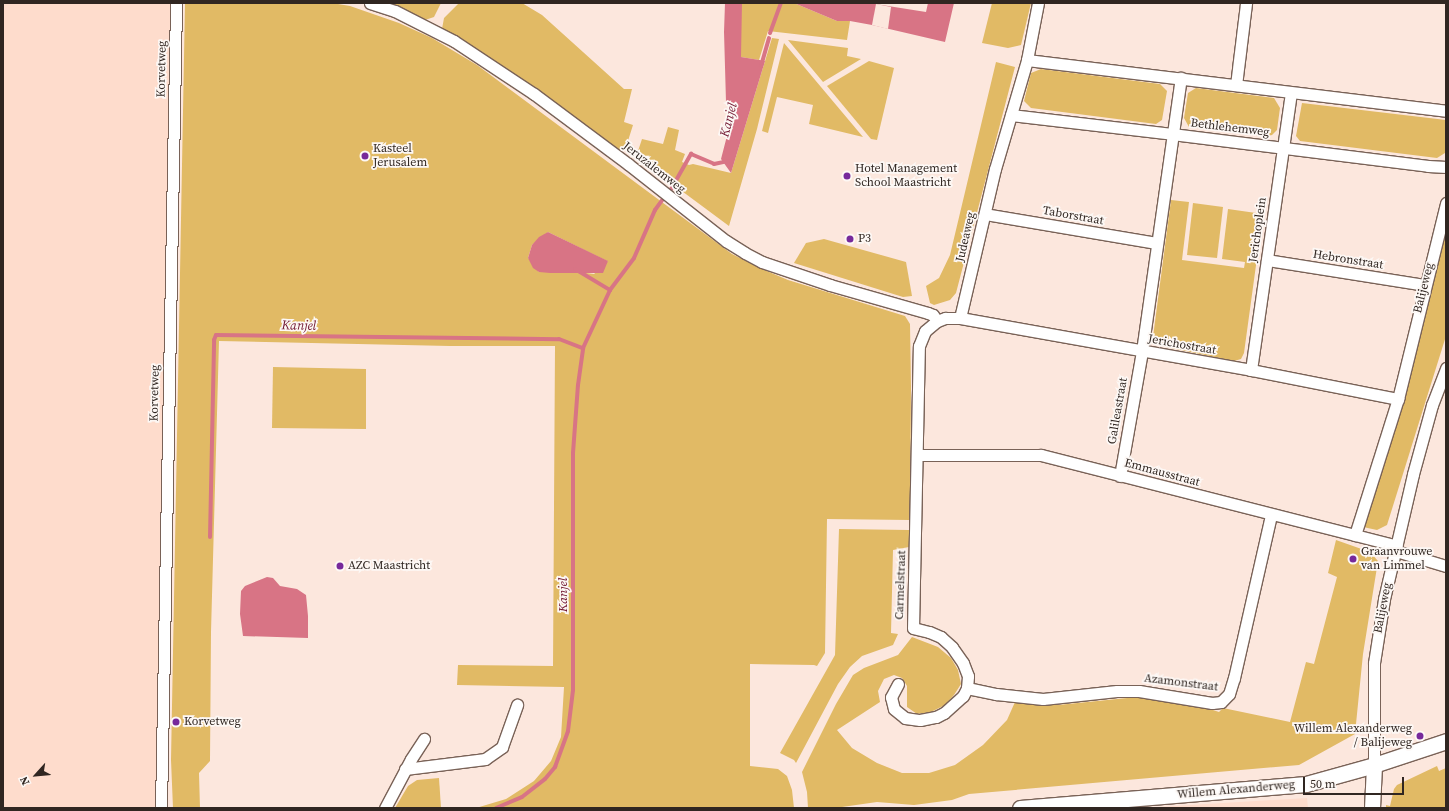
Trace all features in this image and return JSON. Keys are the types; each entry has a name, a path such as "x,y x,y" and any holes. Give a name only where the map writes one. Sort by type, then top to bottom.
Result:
{"street":[{"name":"Korvetweg","path":"161,808 176,3"},
{"name":"Jeruzalemweg","path":"370,3 395,11 454,41 528,90 628,164 726,241 745,253 762,262 830,285 928,313 937,321"},
{"name":"Judeaweg","path":"960,318 995,169 1027,60 1038,3"},
{"path":"1236,85 1246,3"},
{"path":"1027,60 1446,111"},
{"path":"1142,351 1156,243 1166,189 1172,134 1181,78"},
{"name":"Jerichoplein","path":"1251,370 1291,92"},
{"name":"Bethlehemweg","path":"1011,115 1446,167"},
{"name":"Balijeweg","path":"1355,535 1398,399 1446,203"},
{"name":"Taborstraat","path":"985,214 1156,243"},
{"name":"Hebronstraat","path":"1267,260 1425,285"},
{"path":"918,455 919,346 925,331 937,321 945,318 960,318"},
{"name":"Jerichostraat","path":"960,318 1251,370 1398,399"},
{"name":"Galileastraat","path":"1120,476 1142,351"},
{"name":"Balijeweg","path":"1372,808 1375,654 1384,599 1415,468 1432,405 1446,368"},
{"name":"Emmausstraat","path":"918,455 1041,455 1271,515 1355,535 1446,566"},
{"name":"Carmelstraat","path":"918,455 913,628 941,636 952,647 963,663 968,676 967,688"},
{"name":"Azamonstraat","path":"967,688 996,694 1043,699 1117,691 1139,691 1212,703 1222,702 1229,694 1234,678 1271,515"},
{"path":"898,684 891,697 894,709 905,718 920,720 936,717 944,713 963,696 967,688"},
{"path":"405,769 485,759 502,747 517,705"},
{"path":"385,808 405,769 424,739"},
{"name":"Willem Alexanderweg","path":"1020,808 1306,784 1374,765 1446,741"}],"shaded area":[{"path":"3,3 183,3 157,808 3,808"},
{"path":"185,3 332,3 350,6 399,23 432,38 477,65 732,254 788,280 905,316 910,324 910,520 827,519 825,653 817,666 750,664 750,766 778,769 787,776 792,790 794,808 476,808 506,799 534,781 551,761 561,737 564,687 457,685 458,665 553,666 555,346 450,346 219,341 211,632 210,761 199,773 200,808 173,808 171,760","holes":["548,232 607,261 594,274 579,272 539,272 528,258 532,245"]},
{"path":"387,3 441,3 434,17 425,20"},
{"path":"459,3 522,3 542,15 624,89 632,89 624,122 633,125 627,144 623,149 618,151 442,29 444,18"},
{"path":"725,3 742,3 741,57 765,61 731,173 721,159 735,105 726,102 724,32"},
{"path":"741,3 794,3 837,21 850,21 847,40 768,31 759,60 741,57"},
{"path":"794,3 869,3 926,12 928,3 954,3 945,42 872,25 850,21 837,21"},
{"path":"992,3 1031,3 1021,45 1008,48 982,43"},
{"path":"772,38 779,39 757,129 729,226 636,157 642,139 663,144 668,127 679,130 675,150 685,154 682,162 689,165 693,164 731,173"},
{"path":"788,40 848,48 847,56 861,59 823,82"},
{"path":"784,43 863,137 809,124 813,105 777,97 768,133 762,131"},
{"path":"869,61 894,68 877,140 871,139 827,86"},
{"path":"996,62 1015,67 956,293 950,300 934,305 930,303 926,286 939,278 950,255"},
{"path":"1041,69 1160,84 1167,91 1162,120 1156,124 1031,108 1024,101 1031,73"},
{"path":"1196,88 1274,98 1280,108 1277,130 1272,135 1267,136 1189,127 1184,118 1188,93"},
{"path":"1302,103 1446,120 1445,153 1437,158 1300,141 1296,136"},
{"path":"1171,200 1189,202 1182,260 1244,268 1245,262 1222,259 1228,209 1263,214 1244,353 1241,359 1234,361 1157,345 1153,337"},
{"path":"1193,203 1223,207 1217,258 1187,255"},
{"path":"1446,221 1446,336 1387,525 1377,530 1363,527"},
{"path":"548,232 608,261 603,273 550,273 539,272 533,268 528,258 532,245 539,237"},
{"path":"824,239 906,262 912,296 903,297 794,263 806,243"},
{"path":"273,367 366,369 366,429 272,428"},
{"path":"839,529 909,530 909,547 893,550 891,633 898,634 893,645 862,656 850,667 838,684 796,763 794,760 780,753 835,655"},
{"path":"1336,540 1370,552 1378,561 1363,654 1355,734 1299,765 969,794 952,800 914,805 877,802 835,808 808,808 807,792 802,772 836,704 853,675 864,668 898,655 912,637 938,647 951,658 958,670 961,684 954,695 945,705 931,712 917,714 907,707 907,686 902,678 894,675 884,679 878,691 880,702 837,730 852,748 877,763 902,773 929,773 955,765 983,745 1007,720 1015,702 1058,705 1137,697 1201,706 1219,712 1223,708 1290,722 1306,662 1314,664 1337,577 1328,573"},
{"path":"267,577 273,578 280,586 297,589 306,595 308,638 243,636 240,614 241,591 245,586"},
{"path":"1437,766 1439,771 1446,768 1446,808 1386,808 1386,805 1390,806 1394,789 1397,785"},
{"path":"439,778 441,808 395,808 408,786 417,780"},
{"path":"1307,798 1308,808 1142,808"}],"pier":[{"path":"876,4 891,7 888,29 872,25"}],"waterway":[{"path":"770,33 781,3"},
{"path":"761,66 769,38"},
{"name":"Kanjel","path":"670,191 691,154 714,164 728,161"},
{"name":"Kanjel","path":"496,808 522,797 545,779 555,767 568,731 573,690 573,453 578,385 583,348 610,290 634,258 655,210 663,199"},
{"path":"575,269 610,290"},
{"name":"Kanjel","path":"210,537 214,340 216,335 559,339 583,348"}],"place":[{"name":"Kasteel Jerusalem","path":"365,156"},
{"name":"Hotel Management School Maastricht","path":"847,176"},
{"name":"P3","path":"850,239"},
{"name":"Graanvrouwe van Limmel","path":"1353,559"},
{"name":"AZC Maastricht","path":"340,566"},
{"name":"Korvetweg","path":"176,722"},
{"name":"Willem Alexanderweg / Balijeweg","path":"1420,736"}]}
